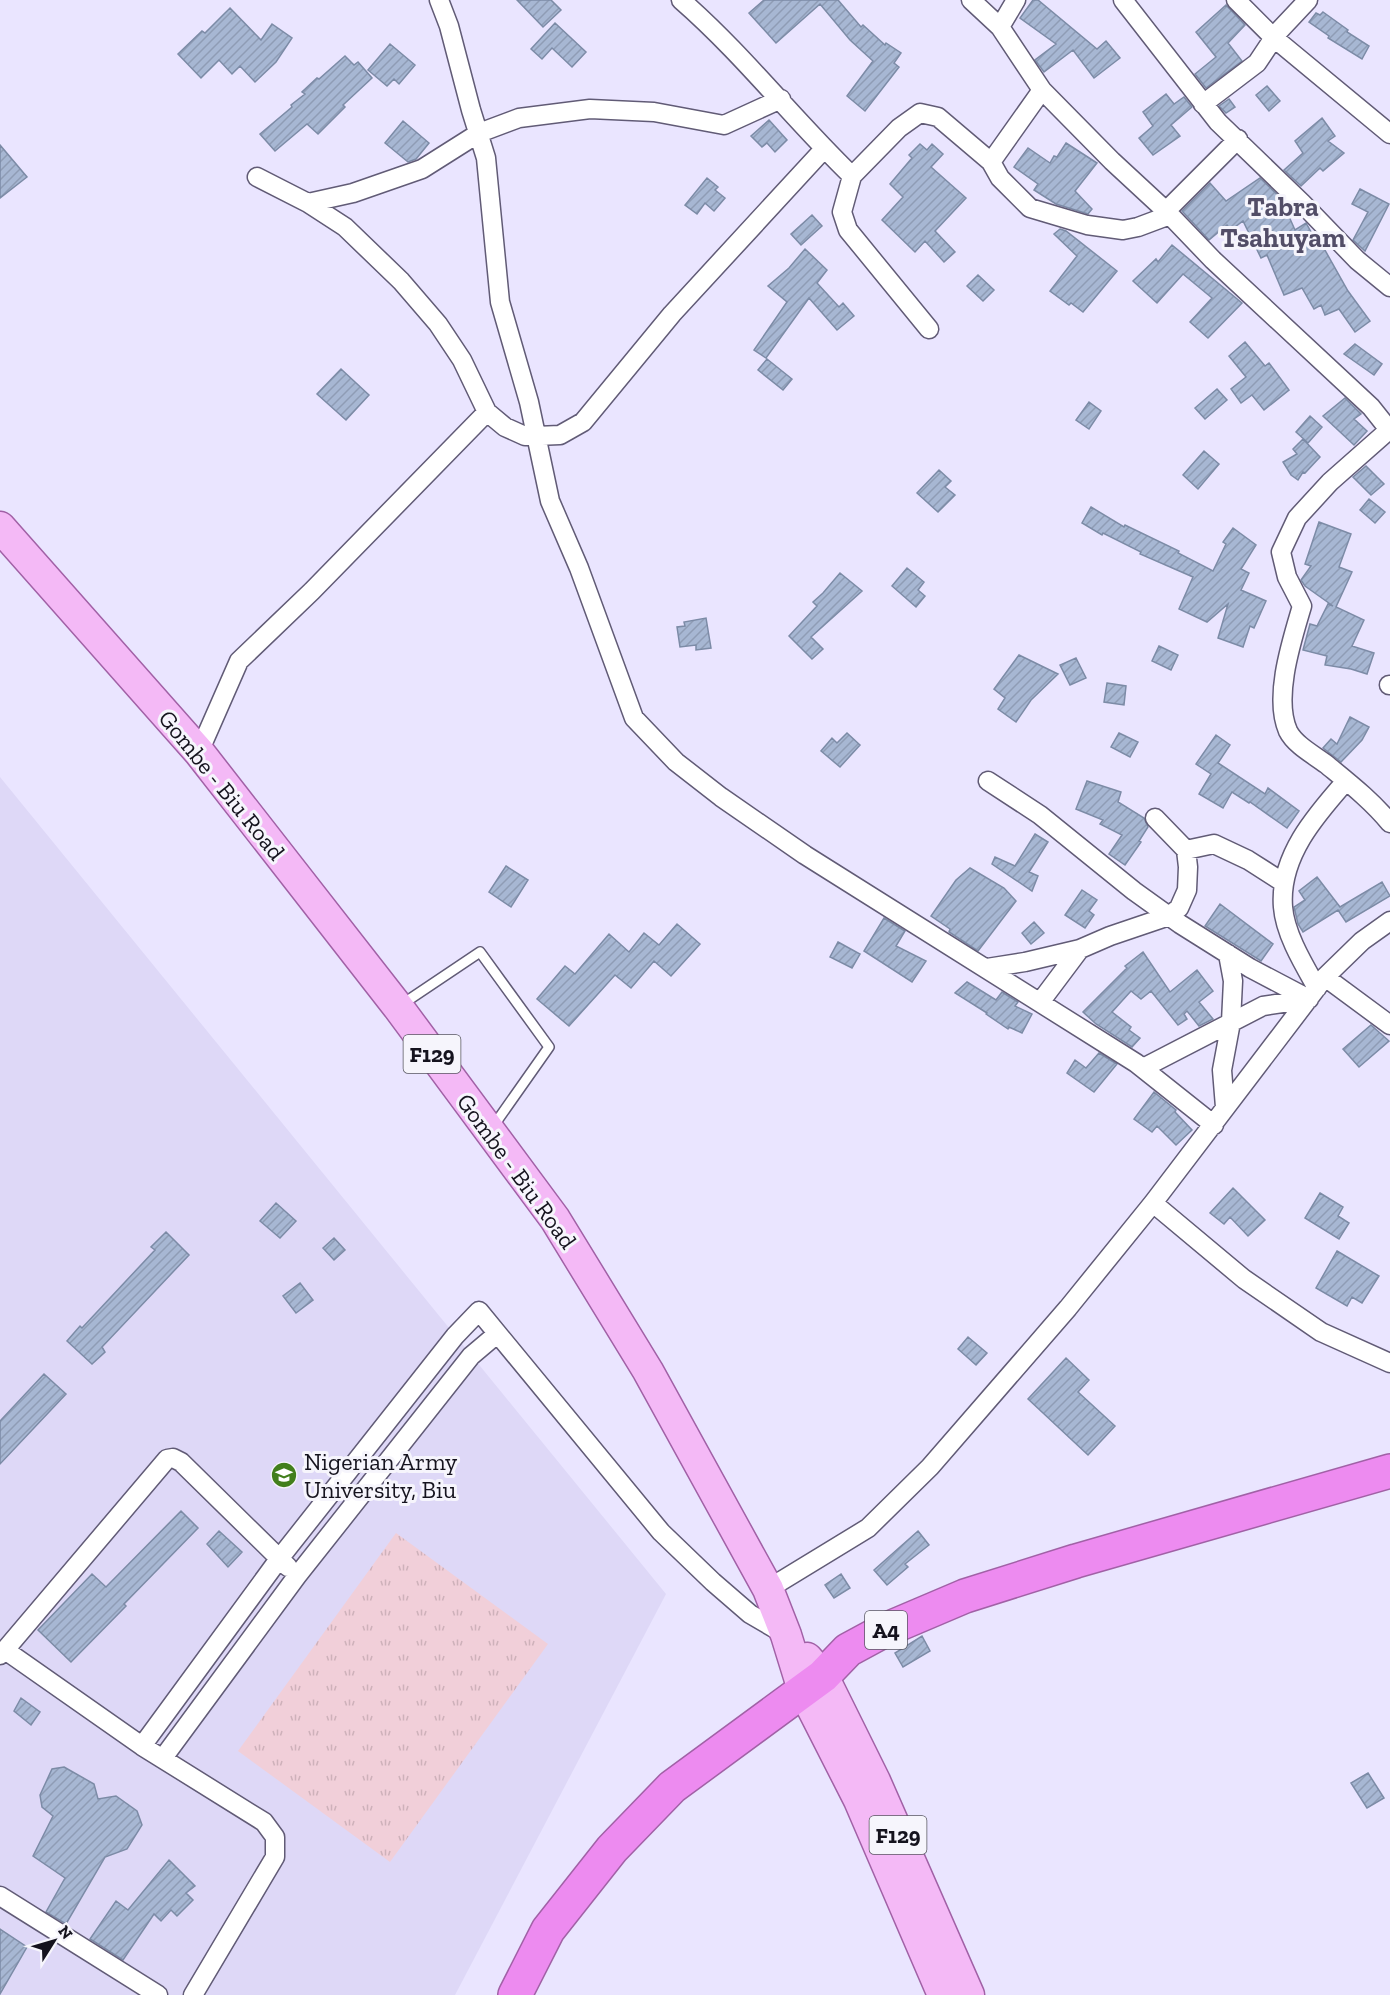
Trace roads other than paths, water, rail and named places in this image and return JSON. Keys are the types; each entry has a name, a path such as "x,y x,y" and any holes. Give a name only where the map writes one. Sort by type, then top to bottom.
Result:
{"highway":[{"name":"A4","path":"515,1995 548,1930 612,1849 672,1787 813,1683 848,1650 885,1630 965,1596 1076,1561 1390,1471"}],"main road":[{"name":"Gombe - Biu Road","path":"0,527 200,752 398,1007 562,1229 648,1371 768,1589 786,1635 813,1683"},
{"name":"F129","path":"813,1683 859,1800 943,1995"},
{"name":"F129","path":"813,1683 875,1782 969,1995"}],"street":[{"path":"439,0 449,26 486,158 500,302 529,402 550,501 579,568 634,718 676,762 721,797 805,855 1041,1001 1143,1068 1214,1125"},
{"path":"681,0 781,99 824,149 852,176"},
{"path":"971,0 1000,27 1042,90 1213,260 1371,407 1389,430 1330,482 1297,518 1281,552 1287,577 1302,606 1287,654 1282,689 1288,732 1373,803 1390,823"},
{"path":"1000,27 1016,0"},
{"path":"1123,0 1218,122 1238,139 1357,261 1389,283"},
{"path":"1236,0 1274,38 1390,134"},
{"path":"1203,104 1257,63 1274,38 1308,0"},
{"path":"991,162 1042,90"},
{"path":"308,203 353,193 422,169 479,133 519,118 590,109 654,112 723,125 781,99"},
{"path":"929,329 848,230 842,212 852,176 899,128 920,113 938,117 991,162 1000,178 1030,208 1087,225 1123,230 1138,227 1168,213 1238,139"},
{"path":"257,177 308,203 345,227 401,281 438,324 462,360 487,412 505,427 525,436 560,435 583,422 672,314 824,149"},
{"path":"200,752 239,661 312,591 487,412"},
{"path":"988,781 1040,814 1134,891 1227,954 1317,988 1390,1025"},
{"path":"1317,988 1296,952 1283,908 1284,883 1286,869 1311,822 1346,781"},
{"path":"987,968 1080,949 1169,916 1179,908 1187,890 1188,867 1185,850 1155,818"},
{"path":"1185,850 1214,844 1248,860 1284,883"},
{"path":"768,1589 868,1528 930,1467 1068,1308 1153,1203 1317,988 1362,941 1390,921"},
{"path":"1041,1001 1080,949"},
{"path":"1225,1107 1222,1070 1231,1022 1233,981 1227,954"},
{"path":"1143,1068 1263,1006 1317,988"},
{"path":"1153,1203 1244,1279 1321,1332 1390,1363"},
{"path":"142,1746 279,1559 455,1336 479,1311 661,1532 750,1614 786,1635"},
{"path":"163,1758 297,1576 471,1356 497,1334"},
{"path":"193,1995 275,1857 275,1837 264,1822 142,1746 3,1653 167,1459 173,1458 181,1462 297,1576"},
{"path":"0,1896 158,1995"}],"lane":[{"path":"398,1007 480,952 549,1047 489,1132"}],"place":[{"name":"Nigerian Army University, Biu","path":"284,1475"}],"district":[{"name":"Tabra Tsahuyam","path":"1283,222"}]}
